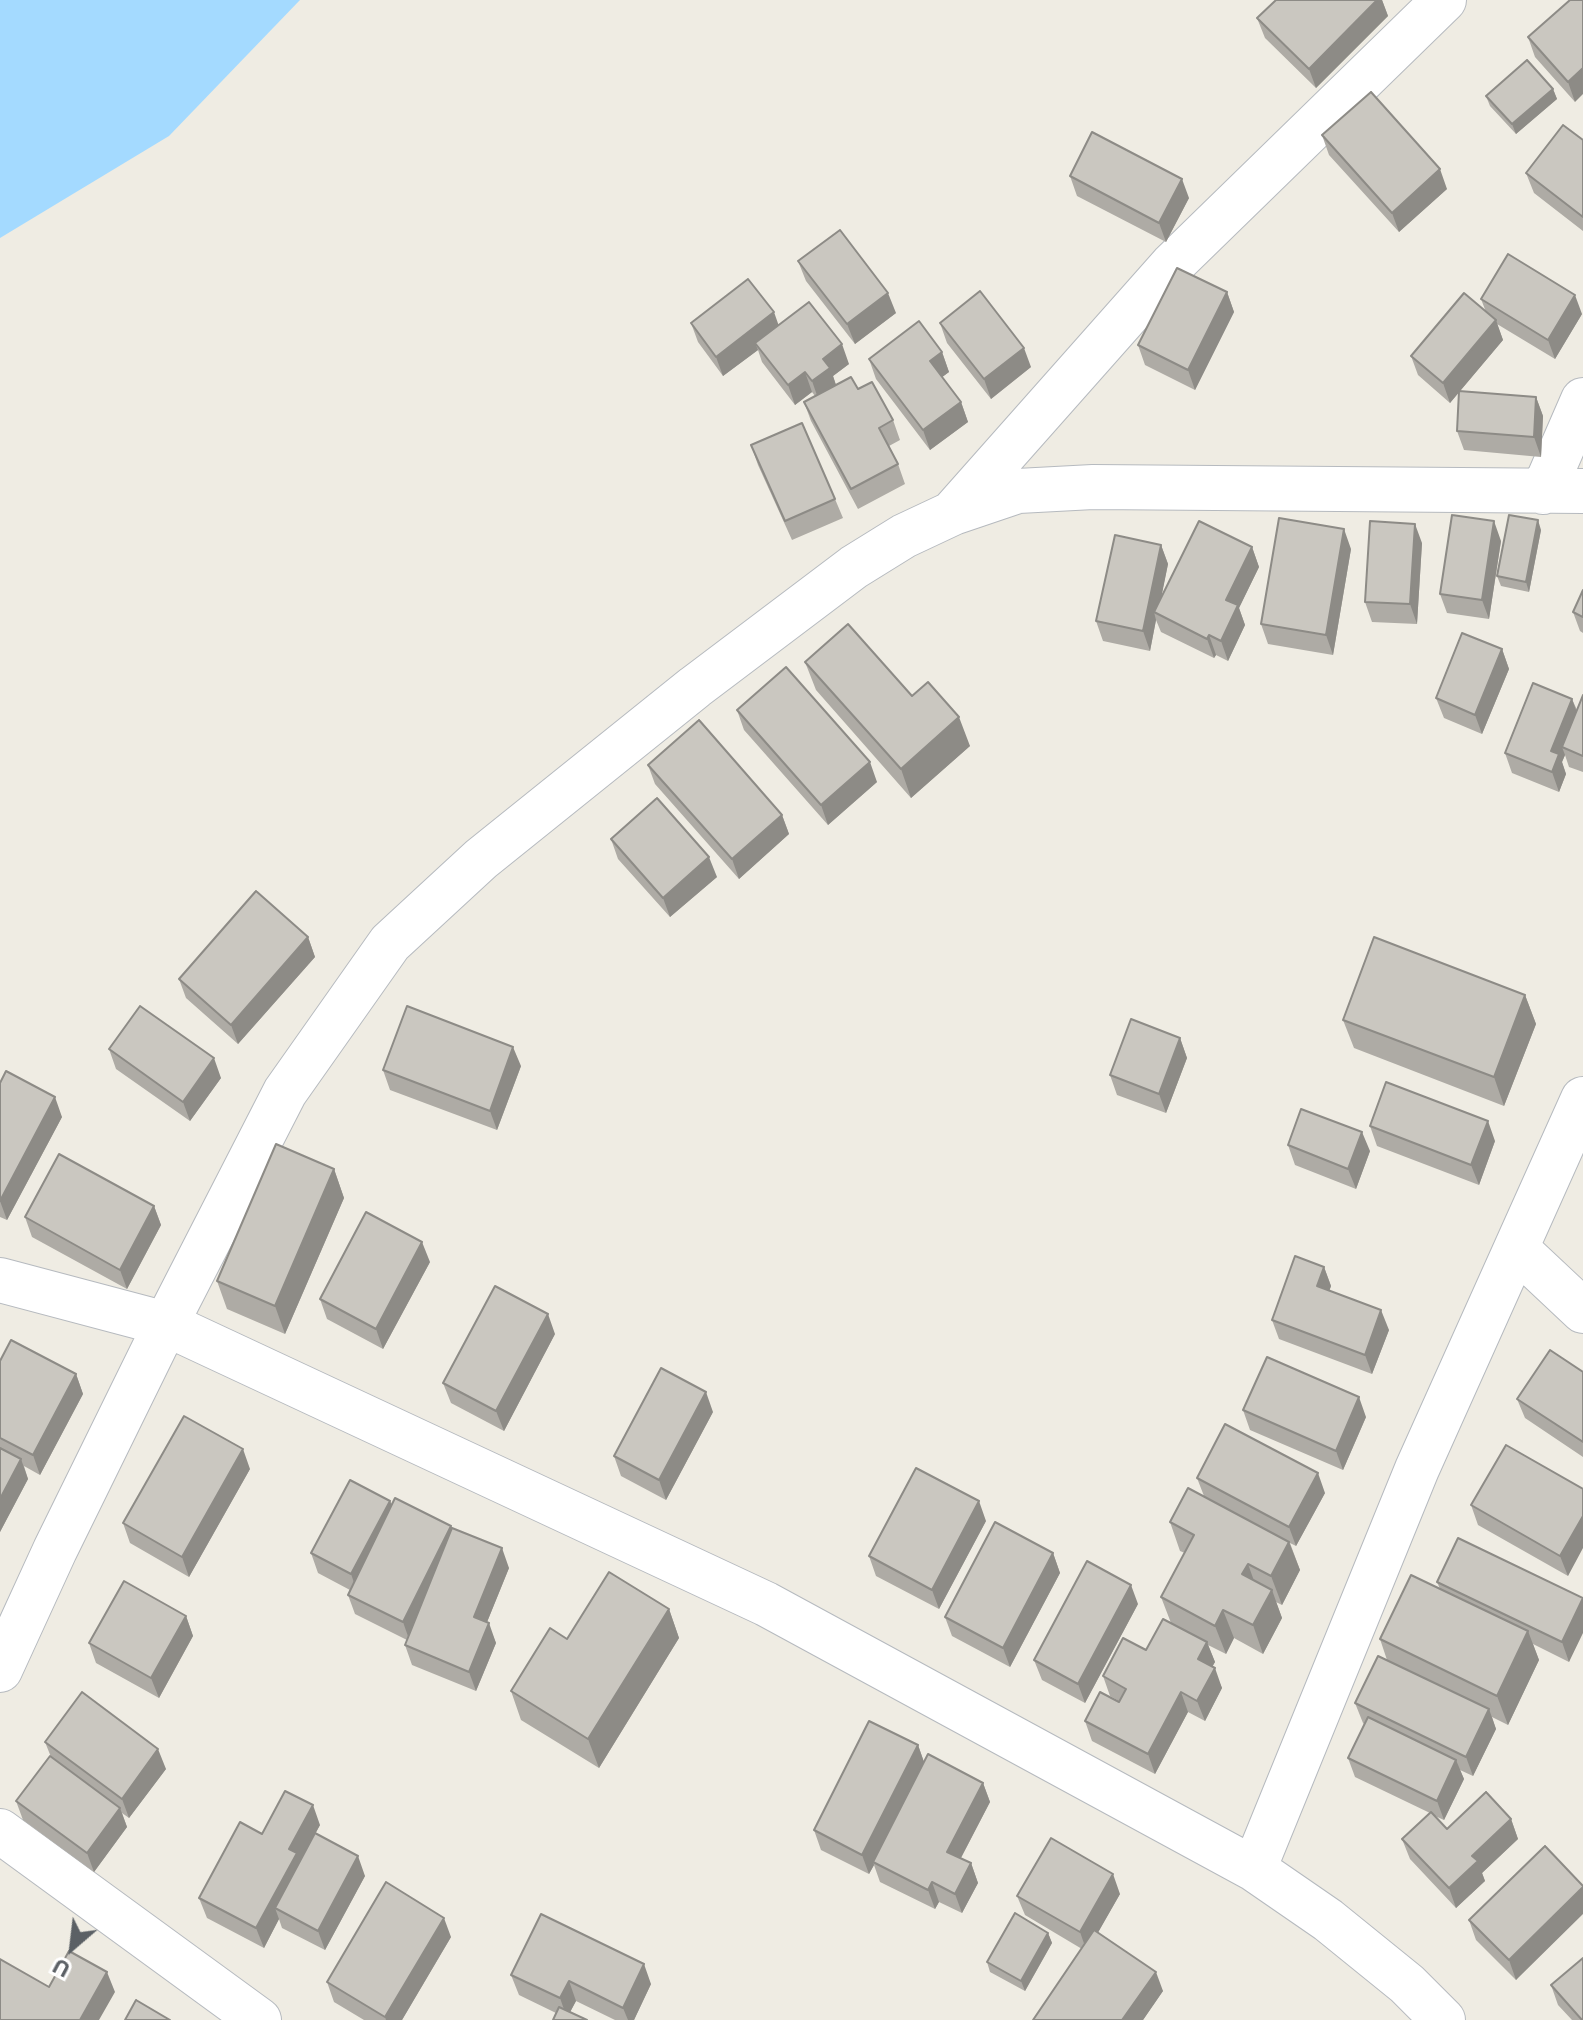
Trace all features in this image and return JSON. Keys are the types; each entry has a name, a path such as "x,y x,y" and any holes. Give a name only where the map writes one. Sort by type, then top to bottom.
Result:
{"street":[{"path":"953,513 1172,265 1444,0"},
{"path":"0,1670 166,1324 285,1092 390,943 481,859 695,687 854,567 904,536 953,513 1018,491 1093,487 1563,492 1583,400"},
{"path":"1254,1869 1417,1469 1583,1099"},
{"path":"1517,1249 1583,1311"},
{"path":"0,1280 166,1324 766,1604 1254,1869 1328,1920 1407,1984 1443,2020"},
{"path":"0,1831 259,2020"}],"water":[{"path":"0,0 300,0 169,136 0,238"}],"building":[{"path":"1276,0 1377,0 1309,69 1257,18"},
{"path":"1570,0 1583,0 1583,68 1568,82 1528,37"},
{"path":"1527,60 1553,89 1512,124 1486,96"},
{"path":"1371,92 1440,169 1392,213 1322,135"},
{"path":"1563,125 1583,140 1583,217 1526,173"},
{"path":"1092,132 1182,179 1159,223 1070,176"},
{"path":"840,230 888,293 847,324 798,261"},
{"path":"1508,254 1575,295 1548,340 1481,299"},
{"path":"1177,268 1227,292 1188,370 1138,345"},
{"path":"748,279 774,312 716,357 691,323"},
{"path":"980,291 1024,348 984,379 940,323"},
{"path":"1464,293 1496,320 1443,383 1411,356"},
{"path":"809,302 842,344 823,359 830,368 812,381 805,372 788,385 755,343"},
{"path":"919,321 942,352 930,361 961,402 923,430 869,359"},
{"path":"851,377 858,389 872,382 893,420 879,428 898,464 851,489 804,402"},
{"path":"1459,391 1536,397 1534,437 1457,431"},
{"path":"802,423 835,499 785,521 751,445"},
{"path":"1452,515 1494,521 1482,600 1440,594"},
{"path":"1509,515 1538,520 1526,582 1497,576"},
{"path":"1279,518 1344,529 1326,635 1261,624"},
{"path":"1199,521 1252,547 1226,600 1238,605 1221,641 1209,635 1207,639 1154,612"},
{"path":"1370,521 1415,524 1410,604 1365,602"},
{"path":"1115,535 1161,545 1143,631 1096,621"},
{"path":"1583,590 1583,617 1573,612"},
{"path":"848,624 912,696 928,682 959,717 901,769 805,662"},
{"path":"1462,633 1502,649 1475,715 1436,698"},
{"path":"786,667 870,762 821,805 737,710"},
{"path":"1533,683 1572,699 1551,751 1559,754 1552,772 1505,753"},
{"path":"1583,695 1583,756 1562,747"},
{"path":"699,720 782,815 732,859 648,765"},
{"path":"657,798 709,857 663,898 611,839"},
{"path":"256,891 308,937 231,1025 179,979"},
{"path":"1374,937 1525,995 1494,1077 1343,1020"},
{"path":"140,1006 214,1058 183,1102 109,1049"},
{"path":"407,1006 513,1047 490,1111 383,1070"},
{"path":"1131,1019 1180,1038 1159,1094 1110,1075"},
{"path":"6,1071 55,1097 0,1201 0,1083"},
{"path":"1386,1082 1488,1121 1471,1165 1370,1126"},
{"path":"1301,1109 1362,1132 1348,1169 1288,1145"},
{"path":"276,1144 334,1169 275,1306 217,1281"},
{"path":"59,1154 154,1206 120,1270 25,1217"},
{"path":"366,1212 422,1242 376,1329 320,1299"},
{"path":"1295,1256 1324,1267 1317,1286 1381,1310 1365,1355 1272,1320"},
{"path":"495,1286 548,1314 496,1411 443,1383"},
{"path":"11,1340 76,1374 33,1455 0,1438 0,1361"},
{"path":"1550,1350 1583,1372 1583,1442 1517,1399"},
{"path":"1267,1357 1359,1397 1336,1451 1243,1410"},
{"path":"661,1368 706,1392 659,1480 614,1456"},
{"path":"184,1416 243,1449 182,1557 123,1523"},
{"path":"1225,1424 1318,1473 1289,1527 1197,1478"},
{"path":"1506,1445 1583,1489 1583,1516 1560,1556 1471,1505"},
{"path":"0,1448 21,1459 0,1499"},
{"path":"916,1468 979,1501 932,1590 869,1556"},
{"path":"350,1480 390,1501 351,1574 311,1553"},
{"path":"1188,1488 1289,1542 1271,1576 1248,1564 1242,1574 1272,1590 1253,1625 1223,1610 1215,1626 1161,1597 1194,1535 1170,1522"},
{"path":"395,1498 451,1526 403,1622 348,1595"},
{"path":"995,1522 1053,1553 1003,1648 945,1617"},
{"path":"452,1528 502,1548 474,1617 489,1623 469,1672 405,1645"},
{"path":"1458,1538 1583,1598 1562,1642 1437,1582"},
{"path":"1087,1561 1131,1585 1078,1684 1034,1660"},
{"path":"609,1572 669,1609 588,1739 511,1691 550,1628 567,1639"},
{"path":"1411,1575 1528,1631 1497,1696 1380,1639"},
{"path":"124,1581 186,1616 151,1678 89,1643"},
{"path":"1163,1619 1207,1642 1198,1659 1215,1668 1197,1701 1181,1692 1148,1754 1085,1721 1100,1692 1119,1702 1126,1689 1103,1676 1123,1638 1146,1650"},
{"path":"1378,1656 1489,1709 1466,1757 1355,1703"},
{"path":"82,1692 158,1749 122,1799 45,1742"},
{"path":"1368,1717 1456,1760 1437,1801 1348,1758"},
{"path":"869,1721 918,1745 862,1855 814,1830"},
{"path":"928,1754 983,1783 947,1852 971,1863 955,1894 932,1882 928,1890 873,1862"},
{"path":"50,1756 120,1808 87,1853 16,1801"},
{"path":"285,1791 313,1805 289,1849 297,1853 256,1928 199,1898 240,1822 262,1834"},
{"path":"1486,1792 1511,1819 1472,1856 1478,1861 1449,1888 1402,1839 1431,1812 1447,1829"},
{"path":"315,1833 358,1856 318,1931 275,1908"},
{"path":"1051,1838 1113,1874 1080,1932 1017,1896"},
{"path":"1545,1846 1583,1887 1509,1960 1469,1920"},
{"path":"386,1882 444,1918 385,2017 327,1982"},
{"path":"1015,1913 1048,1933 1021,1981 987,1962"},
{"path":"541,1914 644,1964 623,2008 569,1981 560,1998 511,1975"},
{"path":"1094,1930 1156,1972 1122,2020 1033,2020"},
{"path":"69,1951 107,1972 80,2020 0,2020 0,1959 49,1987"},
{"path":"1583,1958 1583,2020 1582,2020 1551,1985"},
{"path":"136,2000 170,2020 125,2020"},
{"path":"559,2007 587,2020 553,2020"}]}
